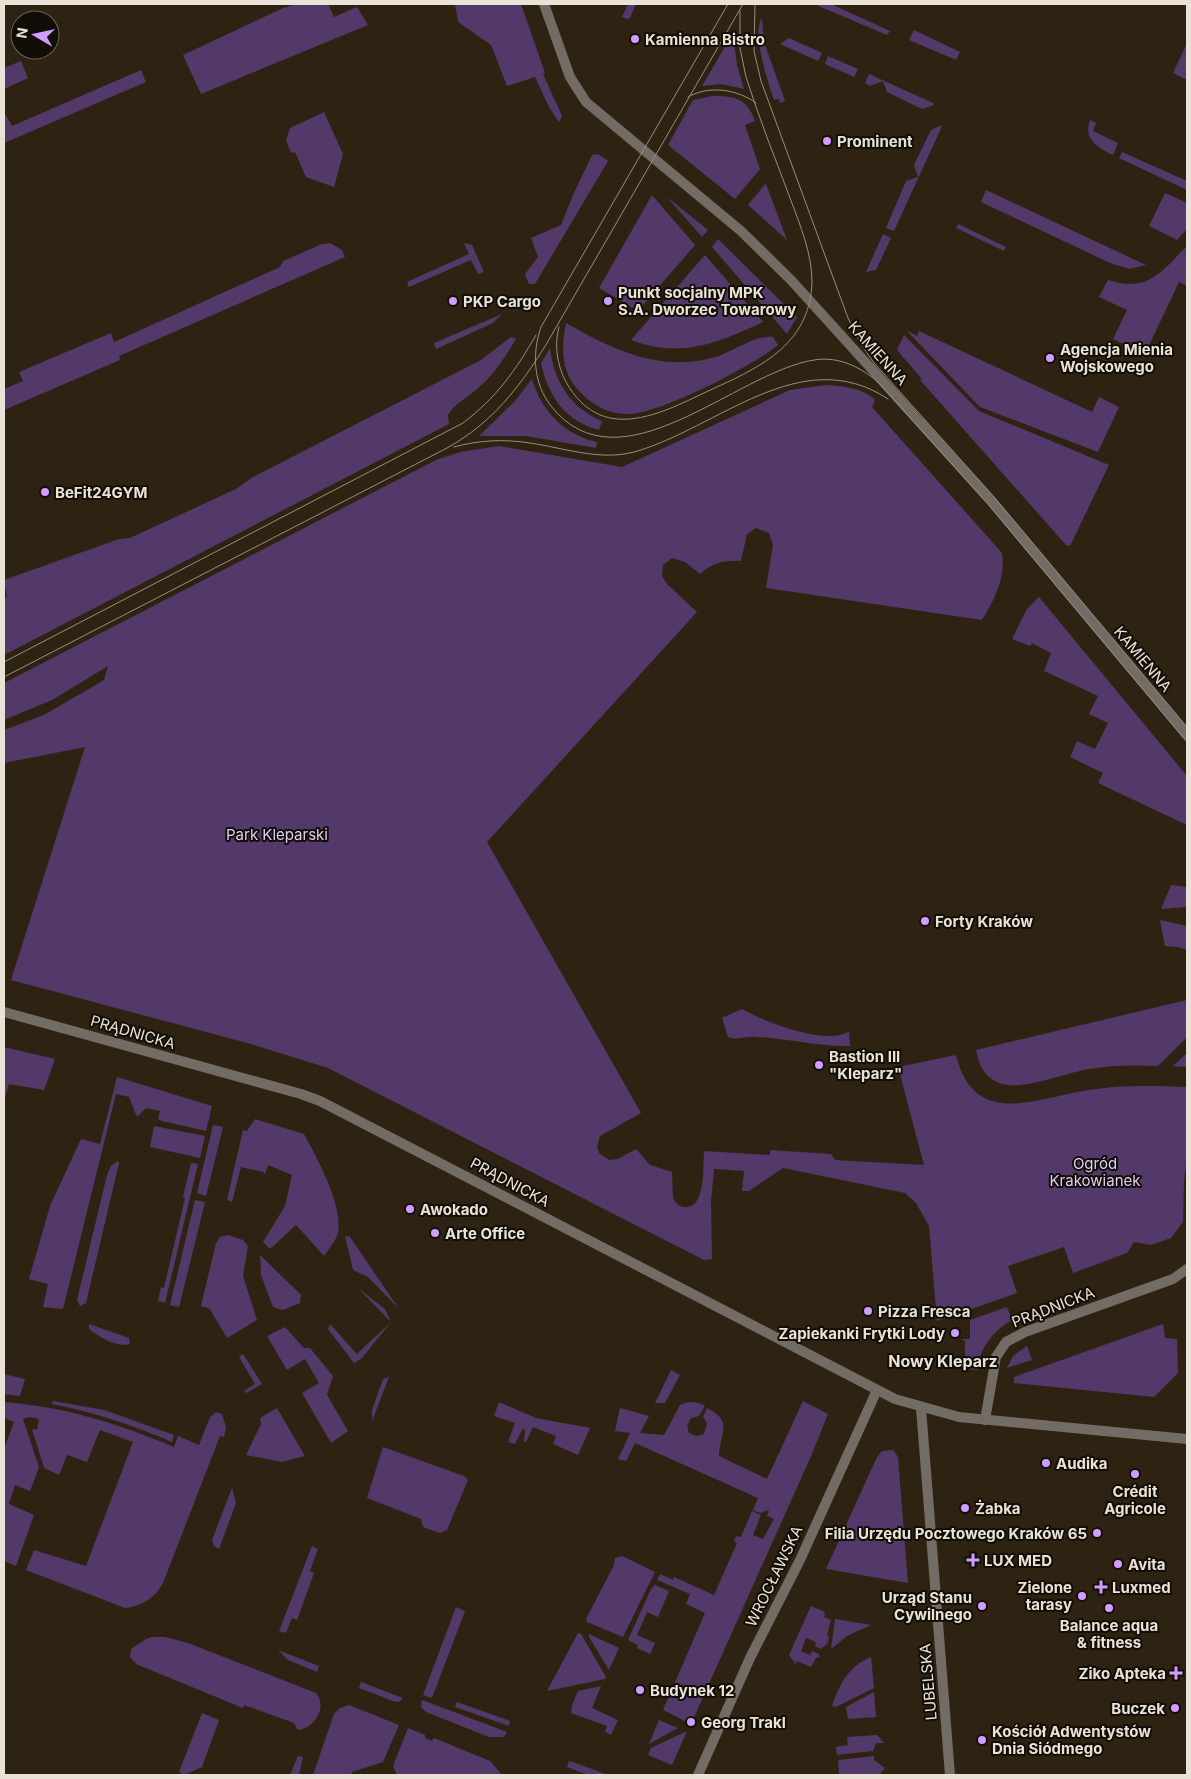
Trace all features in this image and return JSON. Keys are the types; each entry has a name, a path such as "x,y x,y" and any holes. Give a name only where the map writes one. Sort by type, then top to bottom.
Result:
{"street":[{"name":"KAMIENNA","path":"544,4 570,77 586,102 740,231 790,280 992,502 1187,735"},
{"name":"PRĄDNICKA","path":"4,1012 245,1078 320,1102 877,1390 921,1408 947,1415 985,1420 1187,1439"},
{"name":"PRĄDNICKA","path":"985,1420 994,1363 1006,1342 1026,1332 1173,1279 1187,1269"},
{"name":"WROCŁAWSKA","path":"698,1775 750,1658 800,1560 877,1390"},
{"name":"LUBELSKA","path":"921,1408 950,1775"}],"green space":[{"path":"298,4 328,4 334,17 357,7 368,25 201,94 183,55 283,8"},
{"path":"455,4 521,4 545,73 543,74 562,116 559,122 549,107 535,77 507,86 491,45 458,22"},
{"path":"628,4 636,4 630,18 627,19 622,17"},
{"path":"814,4 831,4 890,31 887,35"},
{"path":"762,18 764,42 785,101 780,103 779,99 774,100 762,58 759,25"},
{"path":"914,30 960,52 956,60 909,40"},
{"path":"733,33 737,65 744,89 721,84 702,86"},
{"path":"789,38 822,53 818,61 780,44"},
{"path":"1187,43 1187,80 1173,73"},
{"path":"828,56 858,69 854,77 825,64"},
{"path":"21,61 28,78 4,89 4,68"},
{"path":"141,70 146,82 4,143 4,112 12,126"},
{"path":"869,74 934,105 922,109 887,92 883,81 870,86 865,83"},
{"path":"712,96 739,100 748,107 755,121 745,125 760,169 735,199 668,145 693,100"},
{"path":"324,112 343,154 334,187 306,177 295,152 291,153 286,140 290,128"},
{"path":"1090,120 1096,123 1093,131 1118,143 1113,155 1097,146 1090,138 1088,127"},
{"path":"942,125 894,231 886,228 906,181 918,177 914,165 931,130"},
{"path":"1122,152 1187,181 1187,190 1119,158"},
{"path":"598,154 608,161 535,284 529,284 525,274 538,257 531,238 561,225 592,155"},
{"path":"766,184 787,240 748,205"},
{"path":"986,190 1146,265 1129,269 1110,263 981,202"},
{"path":"1165,193 1187,203 1187,229 1177,240 1149,226"},
{"path":"652,195 695,245 638,311 599,288"},
{"path":"667,197 708,230 702,237"},
{"path":"958,224 1006,247 1004,251 956,228"},
{"path":"883,234 891,238 876,270 866,272"},
{"path":"718,239 797,317 787,334 712,247"},
{"path":"330,243 342,250 345,257 119,356 120,360 4,410 4,389 23,381 19,372 111,333 114,342 280,267 283,261 322,244"},
{"path":"464,243 472,245 484,272 478,274 471,260 409,287 407,282 469,254"},
{"path":"1187,246 1187,286 1179,282 1145,354 1113,339 1127,310 1099,297 1108,280 1134,284 1144,282 1161,272"},
{"path":"705,255 763,322 714,342 698,346 666,348 649,346 631,340"},
{"path":"502,314 493,323 436,349 434,343"},
{"path":"566,323 620,350 658,361 698,361 719,356 766,337 773,337 778,345 748,365 682,398 641,412 619,414 594,404 573,384 564,359 563,341"},
{"path":"906,330 917,336 919,331 1092,412 1099,397 1119,407 1098,452 980,407"},
{"path":"904,335 979,411 1109,465 1070,546 1066,545 920,380 922,379 897,350"},
{"path":"511,337 516,339 499,366 483,384 451,411 448,415 449,424 4,655 4,598 7,597 4,580 119,539 130,538 236,489 253,477 481,360"},
{"path":"550,348 555,372 560,383 581,409 602,421 599,430 587,426 568,414 553,396 541,363"},
{"path":"532,379 541,401 548,411 574,434 597,442 596,448 526,436 479,436 515,401"},
{"name":"Park Kleparski","path":"826,385 859,390 875,400 872,407 1002,553 1001,580 995,597 982,620 766,588 773,545 769,533 756,528 747,534 741,561 719,563 709,567 700,574 685,562 672,558 663,565 662,576 667,584 697,612 487,842 641,1113 600,1136 597,1147 599,1153 609,1160 618,1159 636,1149 650,1165 672,1172 673,1198 678,1204 685,1207 692,1206 700,1194 704,1151 770,1155 770,1150 831,1154 835,1160 924,1165 898,1067 956,1055 965,1079 978,1094 994,1102 1013,1104 1096,1089 1142,1086 1187,1087 1187,1156 1183,1222 1171,1238 1151,1245 1134,1242 1127,1253 1073,1273 1064,1247 1008,1266 1017,1293 937,1321 929,1226 916,1203 905,1193 783,1168 749,1191 742,1191 744,1171 714,1169 711,1201 712,1259 704,1260 328,1068 251,1044 11,980 85,747 4,763 4,730 44,715 104,680 108,666 52,700 4,720 4,683 436,460 460,452 499,446 622,467 790,390"},
{"path":"1039,597 1187,776 1187,825 1098,783 1103,773 1070,757 1077,741 1095,749 1108,723 1089,714 1098,696 1044,671 1051,653 1032,643 1030,646 1012,639 1027,609"},
{"path":"1171,885 1187,887 1187,907 1161,909"},
{"path":"1160,920 1187,926 1187,950 1165,946"},
{"path":"1187,1000 1187,1037 1158,1066 1098,1068 1034,1083 1012,1085 997,1082 988,1076 981,1067 977,1056 976,1050"},
{"path":"742,1009 764,1020 811,1034 839,1035 849,1031 850,1046 767,1038 734,1039 728,1037 722,1018"},
{"path":"4,1047 55,1059 44,1090 9,1084 4,1101"},
{"path":"1187,1053 1187,1067 1173,1066"},
{"path":"117,1077 212,1106 206,1131 162,1121 158,1119 160,1111 146,1108 138,1116 129,1097 116,1094 63,1309 43,1307 48,1284 29,1279 50,1206 81,1139 100,1144"},
{"path":"255,1119 304,1134 316,1156 334,1199 339,1225 337,1236 324,1256 296,1225 270,1249 263,1242 285,1206 292,1175 268,1165 265,1174 241,1167 232,1202 227,1200 243,1130 247,1131"},
{"path":"213,1125 223,1127 206,1196 197,1193"},
{"path":"154,1126 205,1136 200,1158 150,1147"},
{"path":"118,1161 86,1303 80,1306 77,1300 107,1175 111,1166"},
{"path":"191,1163 198,1164 165,1303 158,1301 161,1287 164,1288 185,1198 183,1197"},
{"path":"195,1200 205,1202 179,1307 170,1305"},
{"path":"228,1235 243,1240 248,1246 243,1276 257,1320 227,1338 209,1308 201,1306 216,1243 220,1237"},
{"path":"345,1236 350,1237 399,1309 368,1277 353,1270"},
{"path":"260,1255 301,1295 300,1303 283,1310 273,1307 261,1275"},
{"path":"359,1289 385,1309 391,1322"},
{"path":"1007,1307 1012,1320 999,1329 988,1341 981,1355 978,1370 959,1368 959,1364 965,1363 965,1341 961,1339 970,1339 970,1320"},
{"path":"391,1322 361,1359 354,1363 328,1329 330,1324 357,1354"},
{"path":"89,1324 129,1338 130,1344 125,1345 108,1341 89,1329"},
{"path":"1163,1324 1165,1338 1177,1339 1178,1373 1154,1397 1014,1383 1014,1377"},
{"path":"285,1327 304,1348 310,1348 333,1376 327,1395 348,1431 331,1443 302,1393 319,1383 305,1359 287,1370 267,1336"},
{"path":"1027,1346 1032,1360 1007,1368 1013,1356"},
{"path":"243,1354 262,1384 246,1393 244,1391 255,1384 239,1357"},
{"path":"671,1370 680,1375 665,1403 655,1403"},
{"path":"4,1374 25,1379 20,1396 4,1394"},
{"path":"389,1377 372,1421 372,1410 383,1379"},
{"path":"53,1401 104,1410 174,1435 172,1442 113,1420 52,1404"},
{"path":"803,1401 828,1414 812,1454 691,1724 663,1710 705,1613 686,1604 690,1594 657,1580 660,1574 673,1580 674,1577 714,1595 737,1543 734,1541 736,1536 741,1537 752,1511 761,1515 753,1535 763,1539 774,1519 767,1516 769,1510 760,1513 753,1510 758,1498 635,1443 626,1461 618,1459 630,1433 615,1431 620,1408 649,1416 640,1433 664,1435 680,1405 692,1402 702,1404 705,1406 699,1416 691,1418 687,1426 689,1433 696,1436 704,1434 707,1423 703,1417 707,1408 716,1413 721,1418 724,1429 719,1456 767,1479"},
{"path":"4,1402 27,1404 90,1417 174,1447 178,1436 199,1445 210,1417 216,1412 222,1414 226,1427 224,1437 220,1436 163,1583 152,1597 137,1605 125,1608 26,1570 34,1550 86,1566 133,1442 100,1430 87,1462 67,1455 59,1475 44,1468 32,1429 37,1430 39,1419 29,1417 23,1419 39,1467 30,1491 15,1485 9,1504 34,1515 16,1566 4,1561 4,1449 14,1422 4,1418"},
{"path":"499,1402 536,1418 590,1428 578,1455 553,1444 556,1436 533,1427 526,1442 524,1442 525,1430 523,1428 515,1444 508,1442 515,1423 494,1416"},
{"path":"277,1408 305,1456 282,1462 246,1455 261,1424 260,1418"},
{"path":"383,1447 464,1476 468,1480 447,1530 440,1533 423,1527 421,1519 367,1498"},
{"path":"893,1450 898,1457 908,1583 826,1569 877,1457 882,1451"},
{"path":"232,1488 236,1503 219,1549 214,1546 212,1540"},
{"path":"312,1546 318,1549 310,1571 314,1573 297,1620 292,1618 286,1633 279,1631"},
{"path":"622,1556 655,1572 623,1637 587,1622 586,1619 614,1565 615,1558"},
{"path":"655,1585 669,1591 658,1617 647,1612 637,1635 655,1643 650,1654 637,1648 638,1645 628,1640 651,1589"},
{"path":"811,1606 825,1612 824,1617 831,1620 827,1635 829,1636 828,1643 821,1649 815,1646 816,1642 806,1638 801,1651 810,1655 812,1651 819,1654 820,1657 816,1658 811,1667 797,1661 796,1664 789,1655"},
{"path":"456,1607 465,1611 432,1698 423,1695"},
{"path":"835,1619 871,1625 847,1636 831,1649"},
{"path":"578,1633 581,1634 606,1677 605,1679 547,1691"},
{"path":"589,1634 619,1648 609,1670 589,1637"},
{"path":"152,1637 165,1637 188,1643 316,1693 320,1705 318,1716 309,1725 298,1730 294,1723 244,1705 243,1708 136,1664 130,1657 131,1649"},
{"path":"278,1650 319,1666 317,1672 288,1660"},
{"path":"871,1657 874,1688 836,1707 832,1706 838,1690 846,1677 857,1665"},
{"path":"361,1682 403,1698 399,1702 393,1701 359,1688"},
{"path":"601,1686 592,1708 618,1720 611,1735 605,1732 607,1726 571,1713 578,1691"},
{"path":"874,1692 876,1717 848,1719 846,1707"},
{"path":"422,1700 507,1732 504,1737 489,1737 426,1712 421,1707"},
{"path":"457,1702 510,1721 509,1726 455,1707"},
{"path":"349,1705 399,1725 383,1762 352,1772 351,1775 313,1775 334,1714 340,1708"},
{"path":"202,1713 219,1720 202,1767 184,1775 179,1772"},
{"path":"659,1720 678,1728 649,1744"},
{"path":"408,1728 425,1735 425,1738 432,1741 434,1738 490,1761 502,1775 397,1775 393,1766"},
{"path":"687,1731 672,1765 648,1755 651,1748"},
{"path":"877,1735 884,1743 876,1743 873,1751 837,1755 836,1747 848,1745 847,1737"},
{"path":"298,1756 303,1757 299,1775 290,1775"},
{"path":"874,1756 874,1760 885,1768 879,1775 839,1775 838,1760"},
{"path":"569,1761 608,1775 588,1775 567,1767"}],"tram line":[{"path":"728,4 541,327 535,357 538,378 545,397 551,406 579,429 610,437 644,433 679,420 783,369 814,360 841,361 865,372 879,383 988,504 1187,742"},
{"path":"4,677 447,448 478,427 504,403 547,343 743,4"},
{"path":"755,4 754,51 761,81 848,318 861,344 874,363 995,498 1187,727"},
{"path":"559,327 557,355 560,369 566,382 580,401 596,413 613,418 631,419 650,415 688,401 761,364 777,353 791,339 802,323 809,304 812,282 810,260 801,229 746,77 740,48 740,11"},
{"path":"688,97 705,91 723,90 740,94 756,103"},
{"path":"4,662 463,423 486,404 504,383 536,335"},
{"path":"454,447 482,442 511,441 582,453 608,455 634,452 665,441 759,395 791,384 823,380 856,384 888,399"}],"place":[{"name":"Kamienna Bistro","path":"635,39"},
{"name":"Prominent","path":"827,141"},
{"name":"PKP Cargo","path":"453,301"},
{"name":"Punkt socjalny MPK S.A. Dworzec Towarowy","path":"608,301"},
{"name":"Agencja Mienia Wojskowego","path":"1050,358"},
{"name":"BeFit24GYM","path":"45,492"},
{"name":"Forty Kraków","path":"925,921"},
{"name":"Bastion III \"Kleparz\"","path":"819,1065"},
{"name":"Awokado","path":"410,1209"},
{"name":"Arte Office","path":"435,1233"},
{"name":"Pizza Fresca","path":"868,1311"},
{"name":"Zapiekanki Frytki Lody","path":"955,1333"},
{"name":"Audika","path":"1046,1463"},
{"name":"Crédit Agricole","path":"1135,1474"},
{"name":"Żabka","path":"965,1508"},
{"name":"Filia Urzędu Pocztowego Kraków 65","path":"1097,1533"},
{"name":"LUX MED","path":"973,1560"},
{"name":"Avita","path":"1118,1564"},
{"name":"Luxmed","path":"1101,1587"},
{"name":"Zielone tarasy","path":"1082,1596"},
{"name":"Urząd Stanu Cywilnego","path":"982,1606"},
{"name":"Balance aqua & fitness","path":"1109,1608"},
{"name":"Ziko Apteka","path":"1176,1673"},
{"name":"Budynek 12","path":"640,1690"},
{"name":"Buczek","path":"1175,1708"},
{"name":"Georg Trakl","path":"691,1722"},
{"name":"Kościół Adwentystów Dnia Siódmego","path":"982,1740"}],"district":[{"name":"Nowy Kleparz","path":"943,1361"}],"park label":[{"name":"Ogród Krakowianek","path":"1095,1172"}]}
